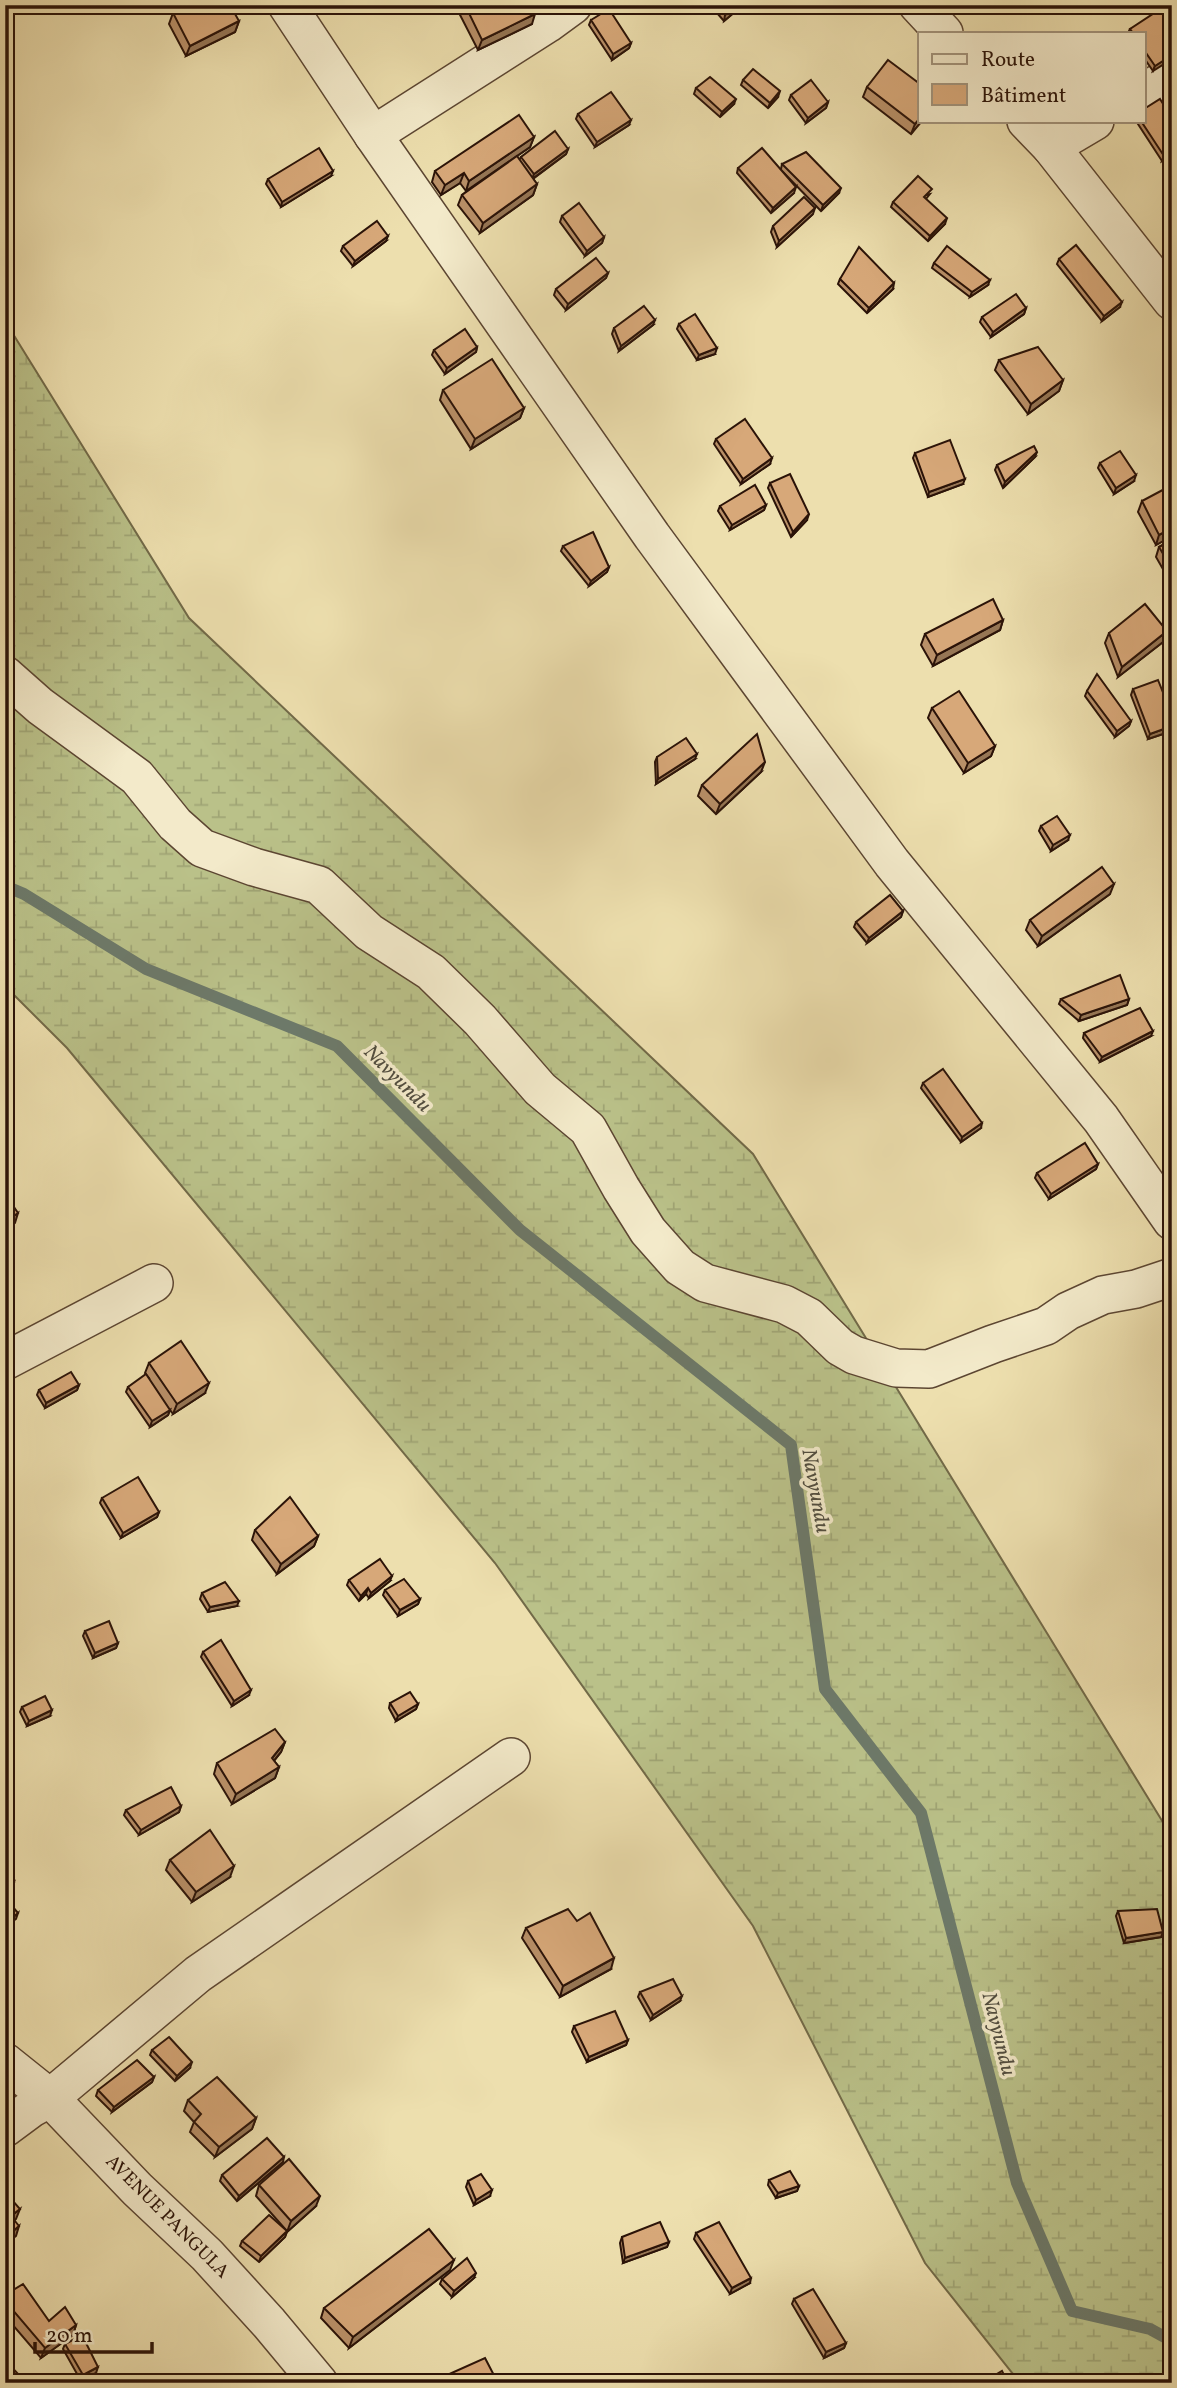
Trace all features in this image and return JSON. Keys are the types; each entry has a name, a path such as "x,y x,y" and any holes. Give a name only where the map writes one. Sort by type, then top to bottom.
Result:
{"street":[{"path":"287,5 373,135 652,536 892,863 1101,1119 1172,1222"},
{"path":"373,135 573,5"},
{"path":"918,5 943,32"},
{"path":"1146,91 1172,75"},
{"path":"1027,122 1051,147 1172,301"},
{"path":"1051,147 1093,122"},
{"path":"5,675 40,706 137,777 175,824 202,848 254,867 319,885 369,932 431,972 480,1020 540,1089 588,1129 648,1231 680,1267 705,1283 784,1304 809,1317 839,1347 854,1355 896,1368 929,1369 1046,1326 1068,1311 1103,1294 1136,1289 1172,1277"},
{"path":"5,1361 154,1283"},
{"path":"5,2128 50,2098 198,1974 512,1757"},
{"name":"AVENUE PANGULA","path":"5,2062 50,2098 137,2189 206,2255 269,2323 319,2383"}],"green space":[{"path":"5,321 189,618 753,1154 1172,1837 1172,2383 1020,2383 925,2263 753,1926 495,1563 67,1048 5,986"}],"building":[{"path":"188,5 230,5 239,21 190,46 173,13"},
{"path":"465,5 531,5 535,14 482,40"},
{"path":"717,5 737,5 738,6 725,15"},
{"path":"1162,8 1172,23 1172,55 1155,66 1146,53 1146,32 1132,32 1130,29"},
{"path":"609,9 631,43 613,54 591,20"},
{"path":"888,60 918,82 918,120 915,124 867,87"},
{"path":"753,69 780,91 770,103 743,80"},
{"path":"710,77 736,99 722,112 696,88"},
{"path":"811,80 828,102 808,118 791,95"},
{"path":"611,92 631,120 597,142 578,114"},
{"path":"1160,99 1172,118 1172,151 1164,156 1142,122 1146,122 1146,108"},
{"path":"519,115 534,137 469,181 464,173 445,185 435,171"},
{"path":"555,131 568,149 534,174 521,157"},
{"path":"319,148 333,171 282,202 268,179"},
{"path":"762,148 796,187 773,208 738,168"},
{"path":"806,152 841,188 823,205 782,164"},
{"path":"517,156 537,184 483,223 462,195"},
{"path":"918,176 932,189 924,197 947,218 930,236 893,202"},
{"path":"804,197 815,208 779,241 773,226"},
{"path":"579,203 604,237 587,251 562,216"},
{"path":"377,221 388,236 355,261 343,246"},
{"path":"1076,245 1122,302 1104,316 1059,259"},
{"path":"947,246 990,280 972,292 934,263"},
{"path":"859,247 894,283 869,308 840,279"},
{"path":"596,258 608,273 568,304 556,289"},
{"path":"1016,294 1026,308 993,332 982,317"},
{"path":"644,306 655,320 621,346 614,328"},
{"path":"695,314 717,348 699,355 679,324"},
{"path":"465,329 477,347 447,368 434,350"},
{"path":"1038,347 1063,380 1031,404 999,360"},
{"path":"492,359 524,408 475,439 443,390"},
{"path":"745,419 772,458 743,479 716,439"},
{"path":"950,440 965,479 929,492 915,453"},
{"path":"1034,446 1037,452 1005,482 997,465"},
{"path":"1120,451 1136,475 1116,488 1100,463"},
{"path":"790,474 809,514 793,532 770,483"},
{"path":"755,485 766,505 732,525 720,506"},
{"path":"1172,485 1172,528 1159,535 1142,501"},
{"path":"593,532 609,567 591,581 563,546"},
{"path":"1172,540 1172,569 1159,547"},
{"path":"993,599 1003,620 937,655 925,634"},
{"path":"1145,604 1167,631 1122,667 1109,633"},
{"path":"1097,674 1131,721 1117,731 1087,691"},
{"path":"1158,680 1172,715 1172,726 1150,734 1133,689"},
{"path":"959,691 995,746 968,763 932,708"},
{"path":"757,734 765,762 720,804 702,785"},
{"path":"686,738 697,754 658,779 657,757"},
{"path":"1057,816 1070,835 1053,845 1041,826"},
{"path":"1102,867 1114,884 1042,936 1030,920"},
{"path":"890,895 903,911 869,938 856,922"},
{"path":"1120,975 1129,999 1081,1015 1061,999"},
{"path":"1140,1008 1153,1031 1102,1057 1084,1033"},
{"path":"943,1069 982,1123 962,1137 923,1083"},
{"path":"1085,1143 1098,1164 1051,1194 1037,1173"},
{"path":"5,1194 18,1213 5,1222"},
{"path":"181,1341 209,1383 177,1404 149,1363"},
{"path":"71,1372 79,1385 46,1403 39,1390"},
{"path":"146,1374 170,1410 152,1421 128,1387"},
{"path":"138,1477 159,1512 123,1533 102,1498"},
{"path":"290,1497 318,1536 281,1564 255,1530"},
{"path":"380,1559 392,1576 371,1593 368,1588 361,1596 349,1580"},
{"path":"404,1579 420,1599 400,1610 385,1590"},
{"path":"225,1582 239,1601 210,1607 202,1593"},
{"path":"109,1621 118,1643 95,1653 85,1631"},
{"path":"221,1640 251,1690 234,1701 203,1652"},
{"path":"410,1692 418,1704 398,1716 390,1703"},
{"path":"45,1696 52,1710 29,1721 22,1707"},
{"path":"275,1729 285,1742 272,1758 279,1767 236,1794 217,1763"},
{"path":"171,1787 181,1806 141,1830 126,1810"},
{"path":"210,1830 234,1866 196,1892 170,1860"},
{"path":"5,1872 14,1882 5,1889"},
{"path":"5,1898 18,1913 5,1924"},
{"path":"568,1909 577,1921 590,1913 614,1958 563,1986 526,1928"},
{"path":"1157,1909 1163,1932 1126,1938 1118,1911"},
{"path":"673,1979 682,1996 653,2015 640,1992"},
{"path":"615,2011 628,2040 589,2057 574,2026"},
{"path":"169,2037 192,2062 177,2076 152,2050"},
{"path":"137,2060 154,2077 114,2107 98,2090"},
{"path":"217,2077 256,2118 219,2147 194,2122 201,2114 188,2100"},
{"path":"267,2138 284,2157 239,2196 222,2175"},
{"path":"289,2159 320,2196 291,2221 259,2185"},
{"path":"790,2171 799,2186 778,2193 769,2180"},
{"path":"481,2174 492,2190 476,2200 468,2181"},
{"path":"5,2192 20,2209 11,2216 19,2226 5,2238"},
{"path":"269,2215 287,2231 261,2256 242,2241"},
{"path":"660,2222 669,2242 625,2258 622,2237"},
{"path":"719,2222 751,2278 732,2288 696,2233"},
{"path":"429,2229 454,2260 353,2337 324,2308"},
{"path":"467,2258 476,2273 454,2291 442,2279"},
{"path":"23,2284 49,2321 65,2307 76,2325 45,2348 5,2301 5,2295"},
{"path":"813,2289 846,2343 826,2352 794,2299"},
{"path":"82,2335 98,2367 83,2375 65,2344"},
{"path":"485,2358 498,2383 438,2383 436,2380"},
{"path":"5,2360 20,2376 10,2383 5,2383"},
{"path":"1002,2371 1008,2383 982,2383"}],"waterway":[{"name":"Navyundu","path":"5,886 24,894 146,969 337,1046 520,1230 791,1445 825,1689 921,1813 1017,2183 1072,2311 1150,2329 1172,2341"}]}
